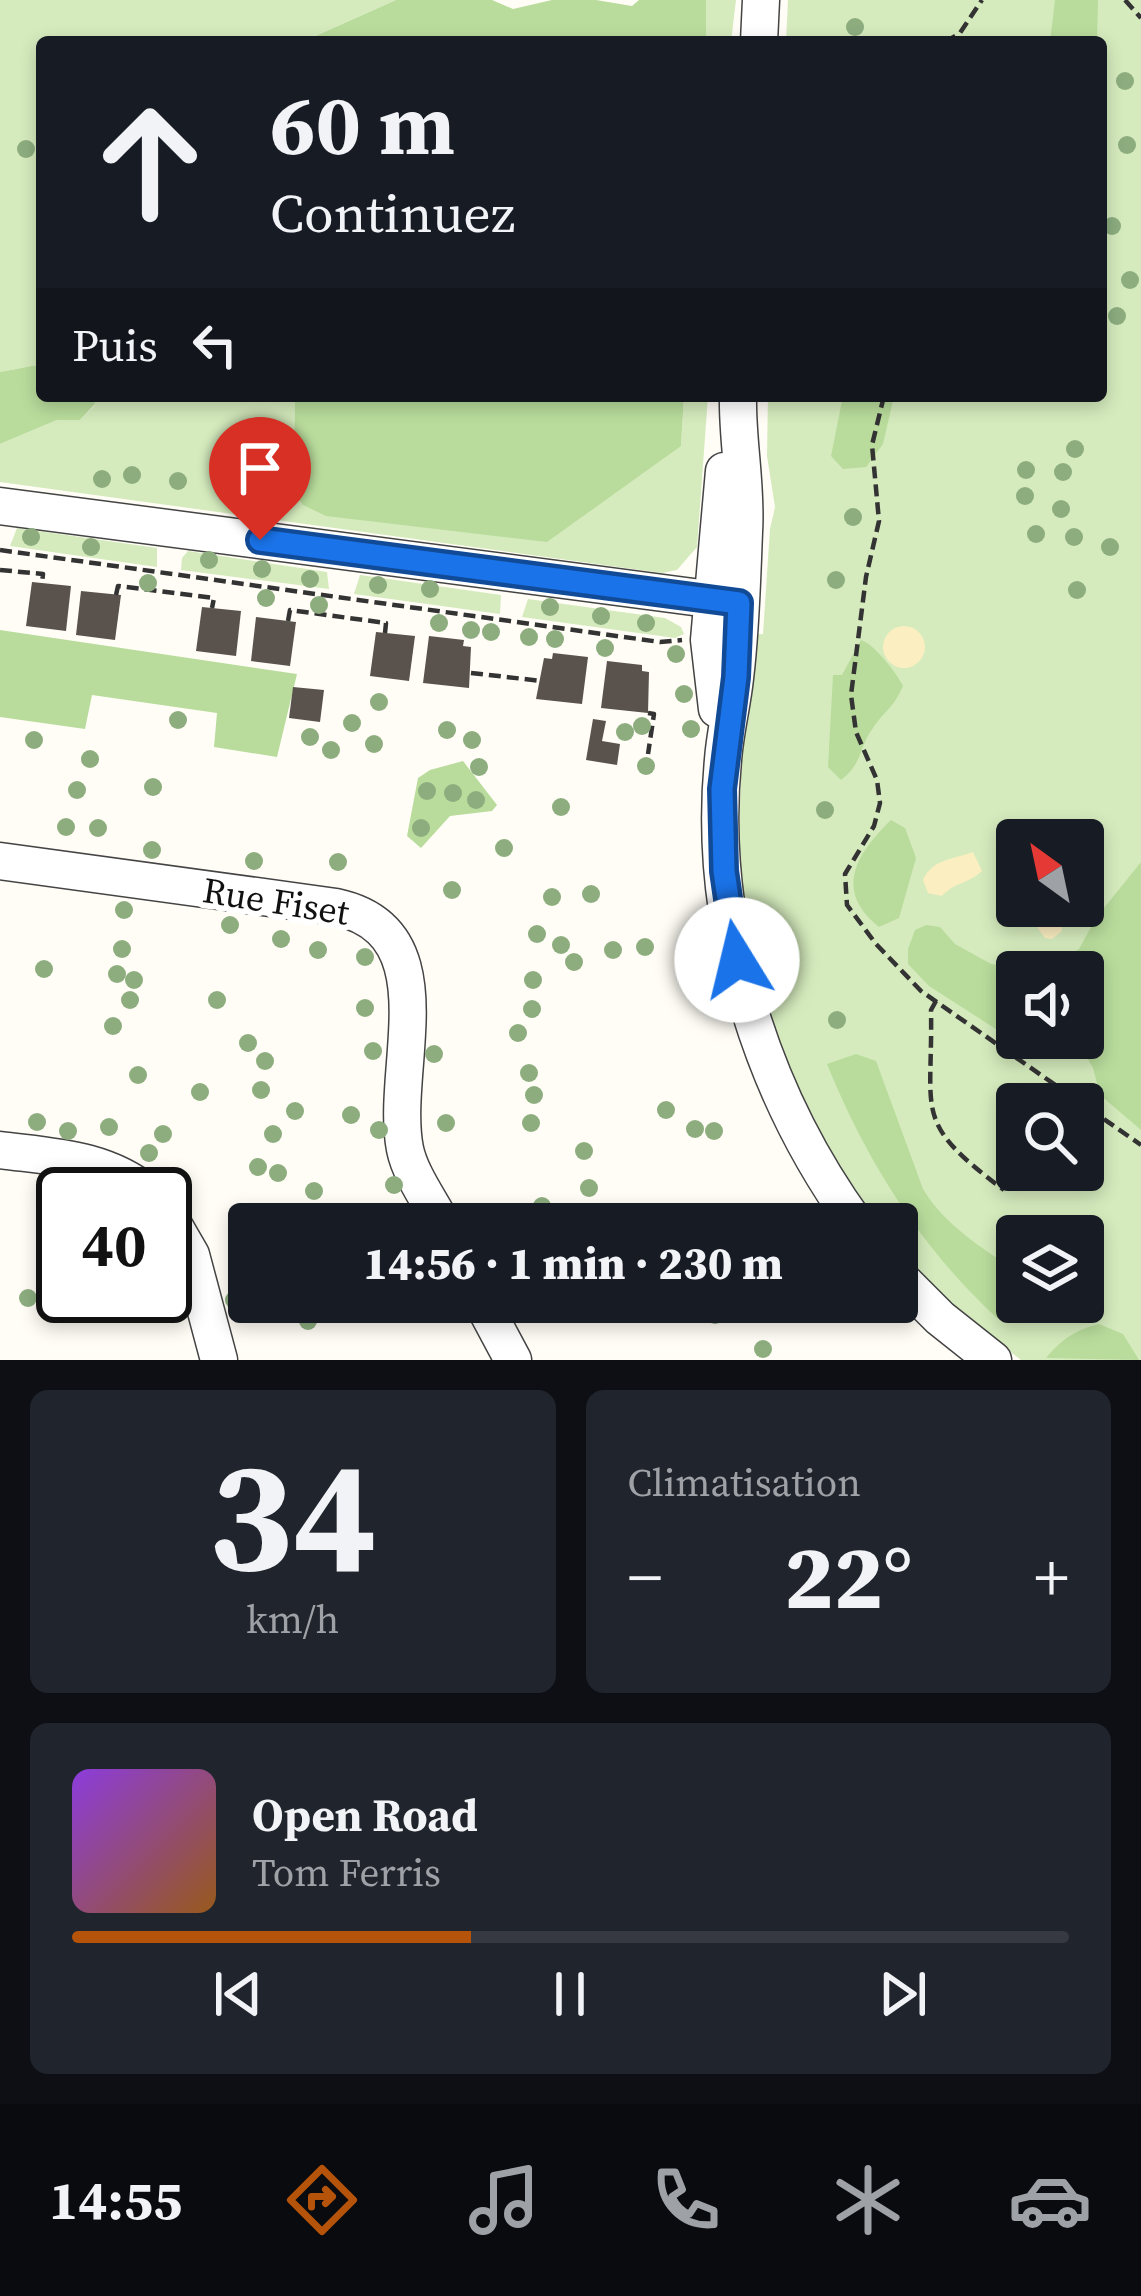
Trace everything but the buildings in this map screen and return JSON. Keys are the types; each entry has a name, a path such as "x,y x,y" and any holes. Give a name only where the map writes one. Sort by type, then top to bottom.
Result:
{"street":[{"path":"759,36 761,0"},
{"path":"738,406 746,479 726,601 736,677 723,760 722,841 728,902 754,1024 799,1133 843,1203"},
{"path":"0,506 726,601"},
{"name":"Rue Fiset","path":"0,862 336,907 375,919 391,938 406,978 405,1150 432,1203"},
{"path":"0,1150 104,1167"},
{"path":"192,1260 219,1360"},
{"path":"918,1296 988,1358"},
{"path":"493,1323 512,1360"}],"path":[{"path":"955,36 982,0"},
{"path":"1125,0 1141,18"},
{"path":"883,402 872,445 879,520 866,577 851,695 856,732 877,780 880,803 874,826 848,863 844,892 854,919 903,972 1141,1145"},
{"path":"0,550 660,642 685,640"},
{"path":"0,570 43,574 42,583"},
{"path":"116,595 118,586 214,598 212,608"},
{"path":"288,621 290,610 386,623 385,633"},
{"path":"471,674 542,681"},
{"path":"648,713 653,714 648,754"},
{"path":"936,1000 931,1010 929,1091 937,1128 958,1155 996,1184"}],"green space":[{"path":"0,0 396,0 315,36 36,36 36,365 0,372"},
{"path":"396,0 492,0 513,9 552,0 632,6 639,0 706,0 706,36 315,36"},
{"path":"706,0 736,0 732,36 703,36"},
{"path":"788,0 1141,0 1141,1360 1021,1360 935,1292 918,1273 918,1203 861,1203 826,1150 786,1069 749,938 740,830 751,635 763,634 775,507 767,456 768,402 1107,402 1107,36 786,36"},
{"path":"1055,0 1098,0 1097,36 1051,36"},
{"path":"36,365 36,402 95,404 80,420 57,420 0,444 0,372"},
{"path":"295,402 293,490 681,446 684,402 708,402 697,547 677,570 662,573 0,482 0,444 57,420 80,420 95,405"},
{"path":"295,402 684,402 681,446 547,542 326,516 303,505 293,490"},
{"path":"842,402 893,402 883,444 866,467 843,469 831,456"},
{"path":"17,528 157,548 157,567 10,546"},
{"path":"188,551 327,572 329,589 181,570"},
{"path":"360,575 501,595 500,614 354,594"},
{"path":"528,599 665,618 684,634 675,638 522,617"},
{"path":"0,630 297,674 277,757 214,747 217,713 92,695 85,729 0,717"},
{"path":"861,640 885,660 903,686 868,735 854,767 841,780 828,767 833,675 842,675"},
{"path":"463,761 497,805 492,811 450,816 421,848 407,836 418,778"},
{"path":"891,820 905,828 916,858 899,918 879,927 857,900 855,873 868,846"},
{"path":"1141,862 1141,1130 1104,1098 1104,1083 1097,1083 1088,1059 1104,1059 1104,951 1076,951 1091,927 1104,927 1104,908"},
{"path":"926,925 940,927 955,944 996,965 996,1029 929,986 908,964 908,949 915,930"},
{"path":"856,1054 876,1061 923,1189 942,1214 996,1257 996,1317 918,1229 918,1203 898,1200 859,1134 827,1064"},
{"path":"1099,1324 1123,1334 1139,1360 1046,1358 1070,1336"}],"sand":[{"path":"904,626 919,632 925,647 919,662 904,668 889,662 883,647 889,632"},
{"path":"973,852 982,871 942,896 928,893 923,880 932,868"},
{"path":"1037,927 1061,927 1052,939"}],"route":[{"path":"260,540 739,603 736,677 722,789 724,871 737,960"}]}
